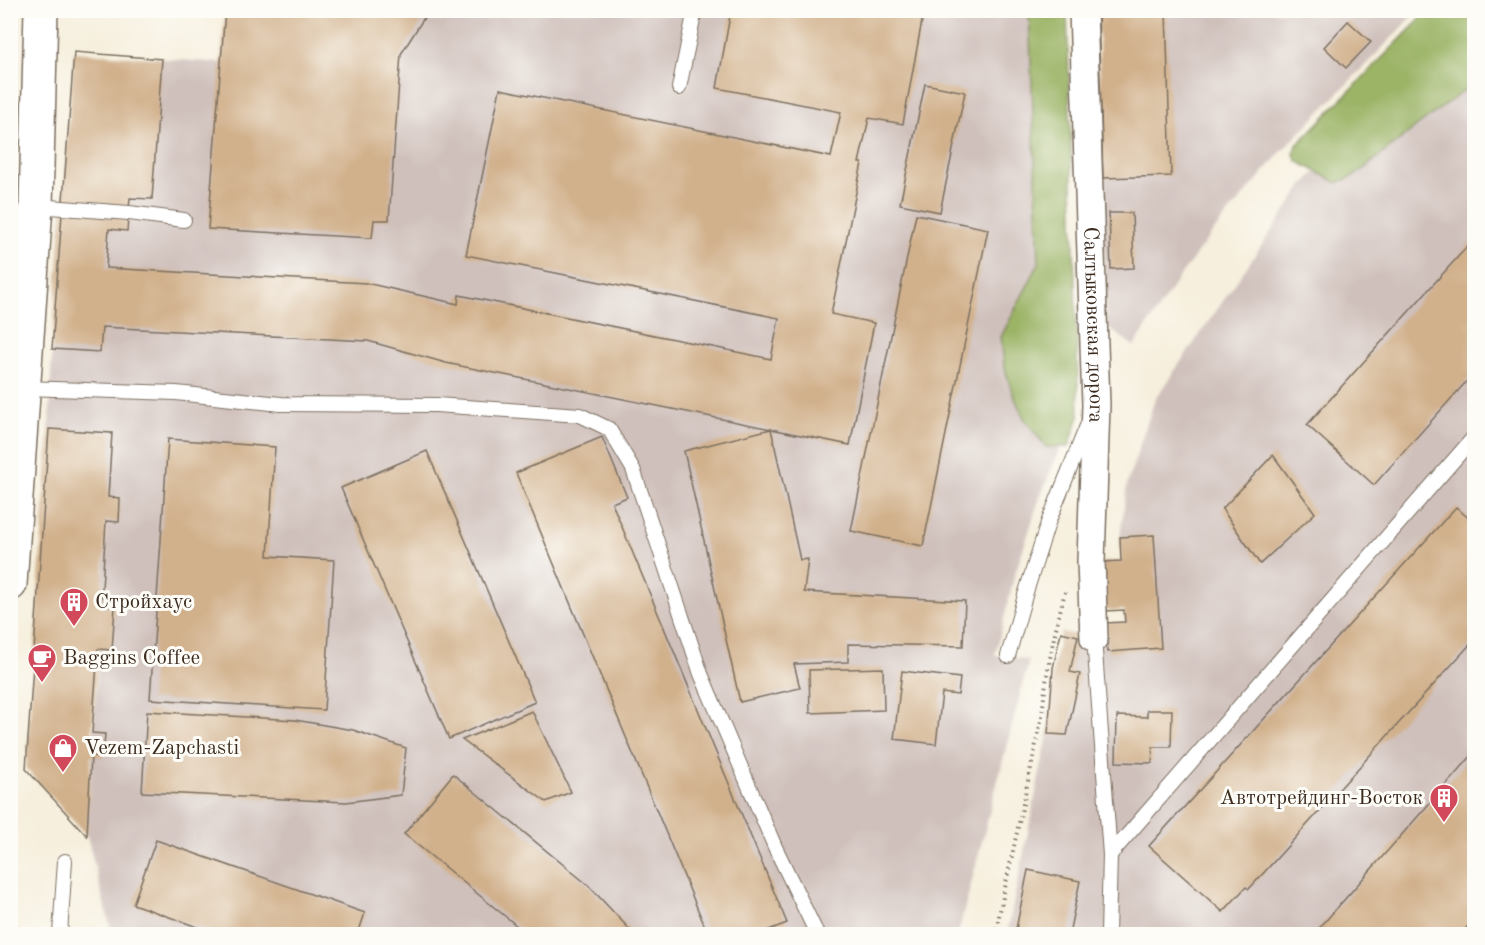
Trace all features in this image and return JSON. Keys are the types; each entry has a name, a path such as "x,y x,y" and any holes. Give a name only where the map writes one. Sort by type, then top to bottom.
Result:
{"main road":[{"path":"10,584 36,206 40,10"}],"street":[{"name":"Салтыковская дорога","path":"1083,10 1096,405 1091,562 1094,638"}],"lane":[{"path":"679,88 695,10"},
{"path":"36,206 184,220"},
{"path":"24,388 176,393 281,404 436,405 580,415 609,429 633,469 701,674 775,847 817,934"},
{"path":"1008,656 1048,523 1096,405"},
{"path":"1110,855 1474,437"},
{"path":"1094,638 1110,855 1108,934"},
{"path":"60,934 65,861"}],"path":[{"path":"995,934 1042,716 1054,634 1066,591"}],"shaded area":[{"path":"225,10 1058,11 1070,425 1040,497 1015,574 995,655 1029,660 958,934 112,934 87,836 112,433 49,429 52,349 74,52 221,63"},
{"path":"1098,11 1418,11 1280,153 1212,233 1178,279 1134,346 1106,327"},
{"path":"1474,19 1474,934 1007,934 1048,734 1053,668 1061,632 1107,638 1108,652 1161,648 1154,535 1120,537 1127,484 1155,399 1305,183 1442,41"}],"green space":[{"path":"1029,11 1067,11 1079,416 1069,447 1046,447 1024,418 1012,392 1004,365 1001,337 1039,263"},
{"path":"1428,11 1474,11 1474,83 1356,175 1337,183 1297,161 1294,154 1297,145"}],"building":[{"path":"225,10 429,10 401,54 389,220 374,220 372,238 208,229"},
{"path":"731,10 924,10 903,124 869,118 831,314 874,323 850,445 446,363 368,341 102,327 100,352 52,349 74,52 162,59 152,199 130,198 127,231 109,229 106,268 366,283 458,304 459,295 771,359 779,318 466,255 500,89 831,157 841,112 717,88"},
{"path":"1098,10 1166,10 1171,176 1103,178"},
{"path":"1348,21 1371,42 1346,68 1324,47"},
{"path":"925,84 965,92 940,212 900,204"},
{"path":"1109,213 1132,213 1134,268 1111,269"},
{"path":"916,214 988,229 923,546 851,531"},
{"path":"1474,239 1474,373 1374,485 1307,425"},
{"name":"Стройхаус","path":"49,429 112,433 108,497 120,498 119,522 106,521 101,606 115,607 112,650 98,649 92,733 105,734 103,757 91,756 87,836 26,769"},
{"path":"771,429 800,560 808,559 804,592 965,601 963,646 848,644 848,662 794,664 800,688 740,702 684,451"},
{"path":"602,437 627,497 612,503 787,923 758,934 708,934 516,473"},
{"path":"168,439 275,447 268,556 334,560 324,710 150,699"},
{"path":"427,451 535,702 449,739 341,488"},
{"path":"1273,455 1315,513 1260,564 1222,509"},
{"path":"1456,507 1474,523 1474,640 1249,889 1246,887 1223,912 1149,846"},
{"path":"1154,535 1161,648 1108,652 1106,623 1125,622 1124,610 1105,611 1102,562 1121,561 1120,537"},
{"path":"1061,632 1078,636 1070,672 1080,674 1067,735 1048,734 1053,668"},
{"path":"883,668 884,710 810,713 809,670"},
{"path":"902,671 960,678 958,695 942,693 936,744 894,739"},
{"path":"1147,710 1172,710 1171,747 1153,747 1152,763 1116,762 1117,716 1147,717"},
{"path":"147,711 295,720 353,730 406,748 401,795 346,802 142,792"},
{"path":"532,711 571,792 546,802 462,740"},
{"name":"Автотрейдинг-Восток","path":"1474,753 1474,919 1461,934 1314,934"},
{"path":"453,774 588,885 634,934 527,934 404,834"},
{"path":"156,840 365,913 358,934 217,934 133,904"},
{"path":"1028,870 1080,881 1069,934 1015,934"}],"place":[{"name":"Стройхаус","path":"74,628"},
{"name":"Baggins Coffee","path":"42,684"},
{"name":"Vezem-Zapchasti","path":"63,774"},
{"name":"Автотрейдинг-Восток","path":"1444,824"}]}
